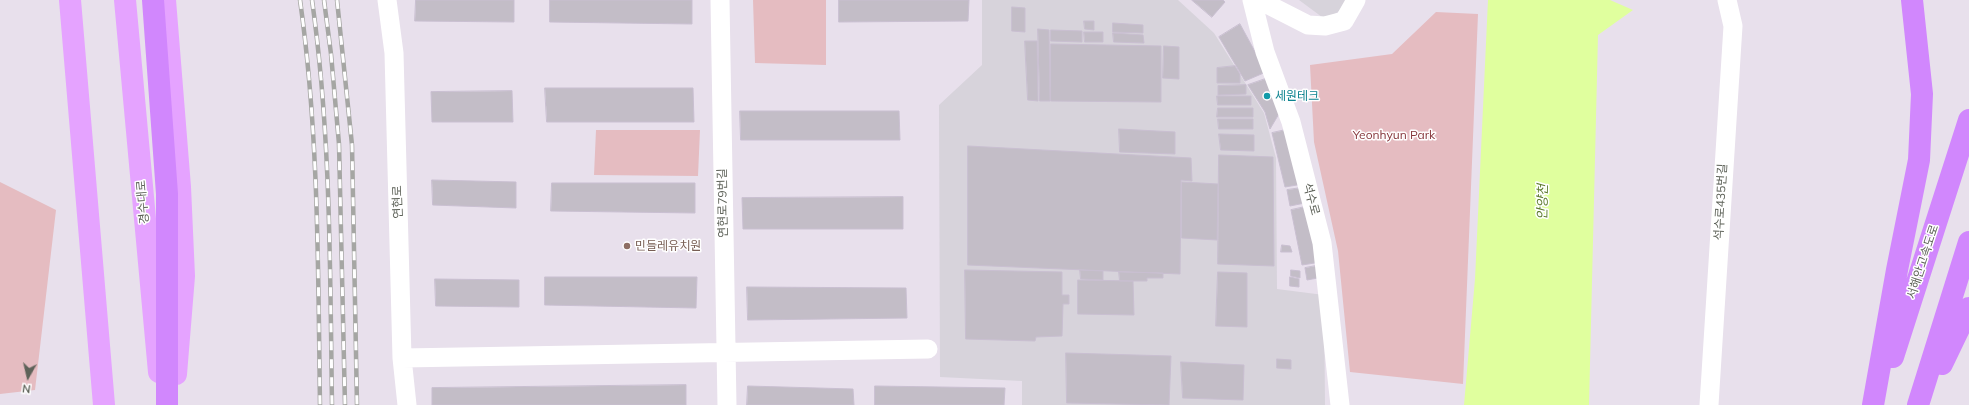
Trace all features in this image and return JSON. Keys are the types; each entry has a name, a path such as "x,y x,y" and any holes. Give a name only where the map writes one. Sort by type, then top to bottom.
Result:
{"highway":[{"path":"153,0 167,194 167,405"},
{"path":"1873,405 1896,270 1919,160 1922,94 1912,0"},
{"name":"서해안고속도로","path":"1878,405 1969,120"},
{"path":"1918,405 1969,242"},
{"path":"1923,405 1969,308"}],"main road":[{"path":"70,0 104,405"},
{"name":"경수대로","path":"125,0 162,405"},
{"path":"165,0 180,187 184,276 173,405"}],"street":[{"name":"연현로","path":"387,0 394,53 402,358 407,405"},
{"name":"연현로79번길","path":"720,0 727,405"},
{"name":"석수로","path":"1252,0 1265,52 1291,122 1322,242 1340,405"},
{"path":"1259,0 1308,25 1325,26 1344,21 1356,0"},
{"name":"석수로435번길","path":"1709,405 1733,26 1727,0"},
{"path":"402,358 928,349"}],"shaded area":[{"path":"982,0 1178,0 1214,33 1264,113 1276,158 1277,289 1324,295 1325,405 1022,405 1022,381 940,377 939,105 982,65"},
{"path":"1299,0 1350,0 1348,5 1326,20"}],"green space":[{"path":"753,0 826,0 826,65 755,63"},
{"name":"Yeonhyun Park","path":"1436,12 1478,14 1463,384 1350,372 1338,251 1314,142 1310,65 1392,54"},
{"path":"596,130 700,130 698,176 594,175"},
{"path":"0,182 56,210 35,390 0,394"}],"water":[{"name":"안양천","path":"1488,0 1610,0 1633,10 1598,35 1589,405 1464,405 1475,279"}],"building":[{"path":"416,0 514,0 514,22 415,21"},
{"path":"550,0 692,0 692,24 550,22"},
{"path":"839,0 969,0 968,21 839,22"},
{"path":"1192,0 1223,0 1225,2 1212,17"},
{"path":"1012,7 1025,8 1025,32 1012,31"},
{"path":"1084,21 1094,21 1094,30 1085,29"},
{"path":"1113,23 1143,25 1143,33 1113,32"},
{"path":"1240,24 1266,72 1245,81 1219,37"},
{"path":"1038,29 1049,30 1050,101 1040,101"},
{"path":"1051,30 1082,31 1082,42 1051,41"},
{"path":"1084,32 1103,32 1103,42 1085,42"},
{"path":"1113,33 1143,35 1144,43 1114,42"},
{"path":"1025,41 1037,41 1038,101 1028,100"},
{"path":"1051,44 1161,46 1161,102 1051,101"},
{"path":"1164,46 1179,47 1179,79 1163,78"},
{"path":"1235,66 1240,74 1240,83 1217,83 1217,68"},
{"name":"세원테크","path":"1271,77 1283,107 1270,129 1265,112 1248,85"},
{"path":"1246,85 1246,94 1218,95 1218,86"},
{"path":"545,88 693,88 694,122 547,122"},
{"path":"512,91 513,122 432,122 431,92"},
{"path":"1217,96 1251,96 1251,105 1218,105"},
{"path":"1218,108 1253,108 1253,117 1217,117"},
{"path":"740,111 899,111 900,140 741,140"},
{"path":"1218,119 1253,119 1253,129 1219,129"},
{"path":"1119,129 1175,132 1175,154 1120,152"},
{"path":"1290,129 1303,184 1285,187 1272,133"},
{"path":"1219,134 1254,135 1254,151 1221,150"},
{"path":"968,146 1191,158 1192,181 1181,180 1180,274 968,265"},
{"path":"1219,155 1273,157 1274,266 1218,264"},
{"path":"432,180 516,182 516,208 433,205"},
{"path":"1182,182 1218,184 1217,240 1182,238"},
{"path":"552,183 695,183 695,213 551,211"},
{"path":"1301,188 1305,203 1290,206 1287,190"},
{"path":"903,197 903,229 743,229 742,198"},
{"path":"1305,207 1321,262 1302,265 1291,210"},
{"path":"1282,245 1290,246 1292,252 1281,252"},
{"path":"1321,265 1323,277 1307,280 1305,268"},
{"path":"965,270 1062,272 1062,295 1069,295 1069,304 1063,304 1062,336 1036,337 1035,341 966,339"},
{"path":"1080,270 1103,271 1103,280 1081,279"},
{"path":"1291,270 1300,271 1300,278 1291,276"},
{"path":"1119,272 1163,273 1163,278 1147,278 1147,281 1120,281"},
{"path":"1218,272 1247,273 1247,327 1216,326"},
{"path":"545,277 697,277 696,308 545,305"},
{"path":"1290,277 1299,279 1299,287 1290,286"},
{"path":"435,279 519,280 519,307 436,306"},
{"path":"1078,280 1133,281 1134,315 1078,314"},
{"path":"747,287 906,288 907,318 748,320"},
{"path":"1066,353 1171,356 1169,405 1067,403"},
{"path":"1277,359 1291,360 1291,369 1277,368"},
{"path":"1181,362 1244,365 1243,400 1183,398"},
{"path":"686,385 686,405 432,405 432,388"},
{"path":"748,386 853,389 854,405 747,405"},
{"path":"875,386 1005,388 1004,405 875,405"}],"railway":[{"path":"300,0 311,101 314,151 318,253 320,405"},
{"path":"312,0 323,101 326,151 330,253 332,405"},
{"path":"324,0 331,54 339,144 345,405"},
{"path":"337,0 352,145 357,405"}],"place":[{"name":"세원테크","path":"1267,96"},
{"name":"민들레유치원","path":"627,246"}]}
